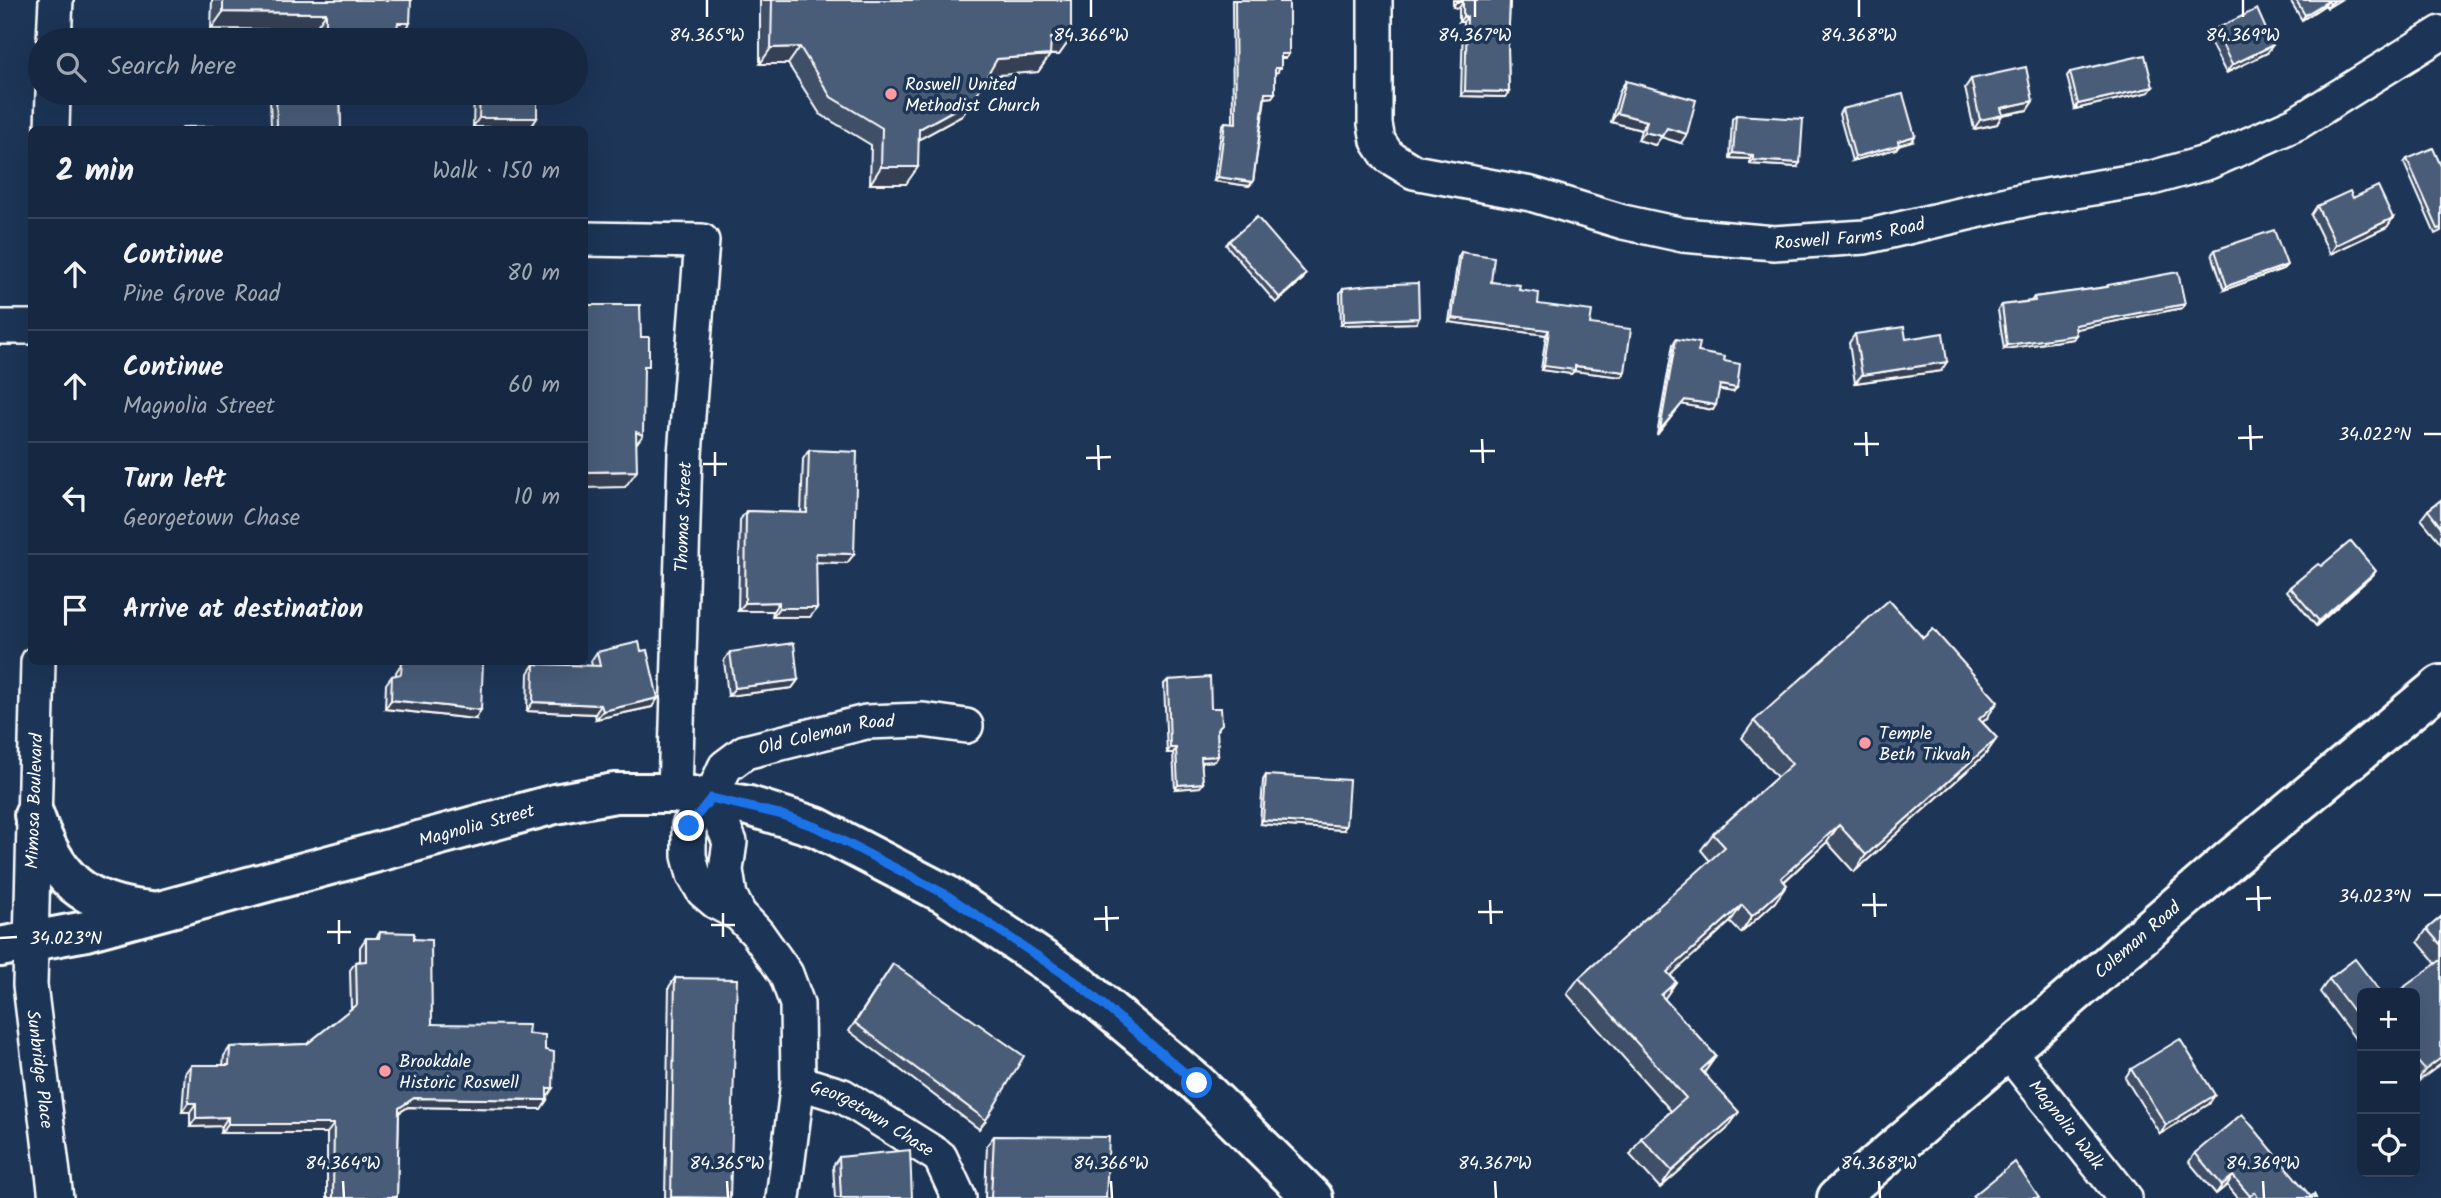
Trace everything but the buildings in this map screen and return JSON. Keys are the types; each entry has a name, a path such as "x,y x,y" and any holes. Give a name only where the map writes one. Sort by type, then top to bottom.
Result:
{"main road":[{"name":"Coleman Road","path":"1837,1198 2242,849 2441,685"},
{"name":"Magnolia Street","path":"15,944 86,931 555,804 615,793 693,796 779,814 816,827 945,894 1076,982 1197,1083 1313,1198"},
{"path":"34,815 42,839 57,865 73,884 103,902 159,912"}],"street":[{"path":"55,28 56,0"},
{"name":"Roswell Farms Road","path":"1375,0 1378,141 1388,156 1414,173 1531,194 1623,222 1683,235 1774,243 1865,237 2028,199 2152,178 2209,162 2297,123 2441,33"},
{"path":"52,126 53,105"},
{"name":"Thomas Street","path":"588,239 702,241 685,454 693,796"},
{"path":"0,327 28,327"},
{"name":"Mimosa Boulevard","path":"15,944 34,815 38,665"},
{"name":"Old Coleman Road","path":"693,796 745,752 866,722 923,720 966,726"},
{"name":"Georgetown Chase","path":"693,796 730,842 726,870 730,897 739,914 771,951 786,974 797,1004 798,1082 783,1198"},
{"name":"Sunbridge Place","path":"15,944 30,985 56,1198"},
{"name":"Magnolia Walk","path":"2008,1051 2125,1198"},
{"name":"Georgetown Chase","path":"798,1082 843,1096 940,1157 959,1198"}],"place":[{"name":"Roswell United Methodist Church","path":"891,94"},
{"name":"Temple Beth Tikvah","path":"1865,743"},
{"name":"Brookdale Historic Roswell","path":"385,1071"}],"route":[{"path":"689,826 711,798 779,814 816,827 945,894 1076,982 1197,1083"}]}
